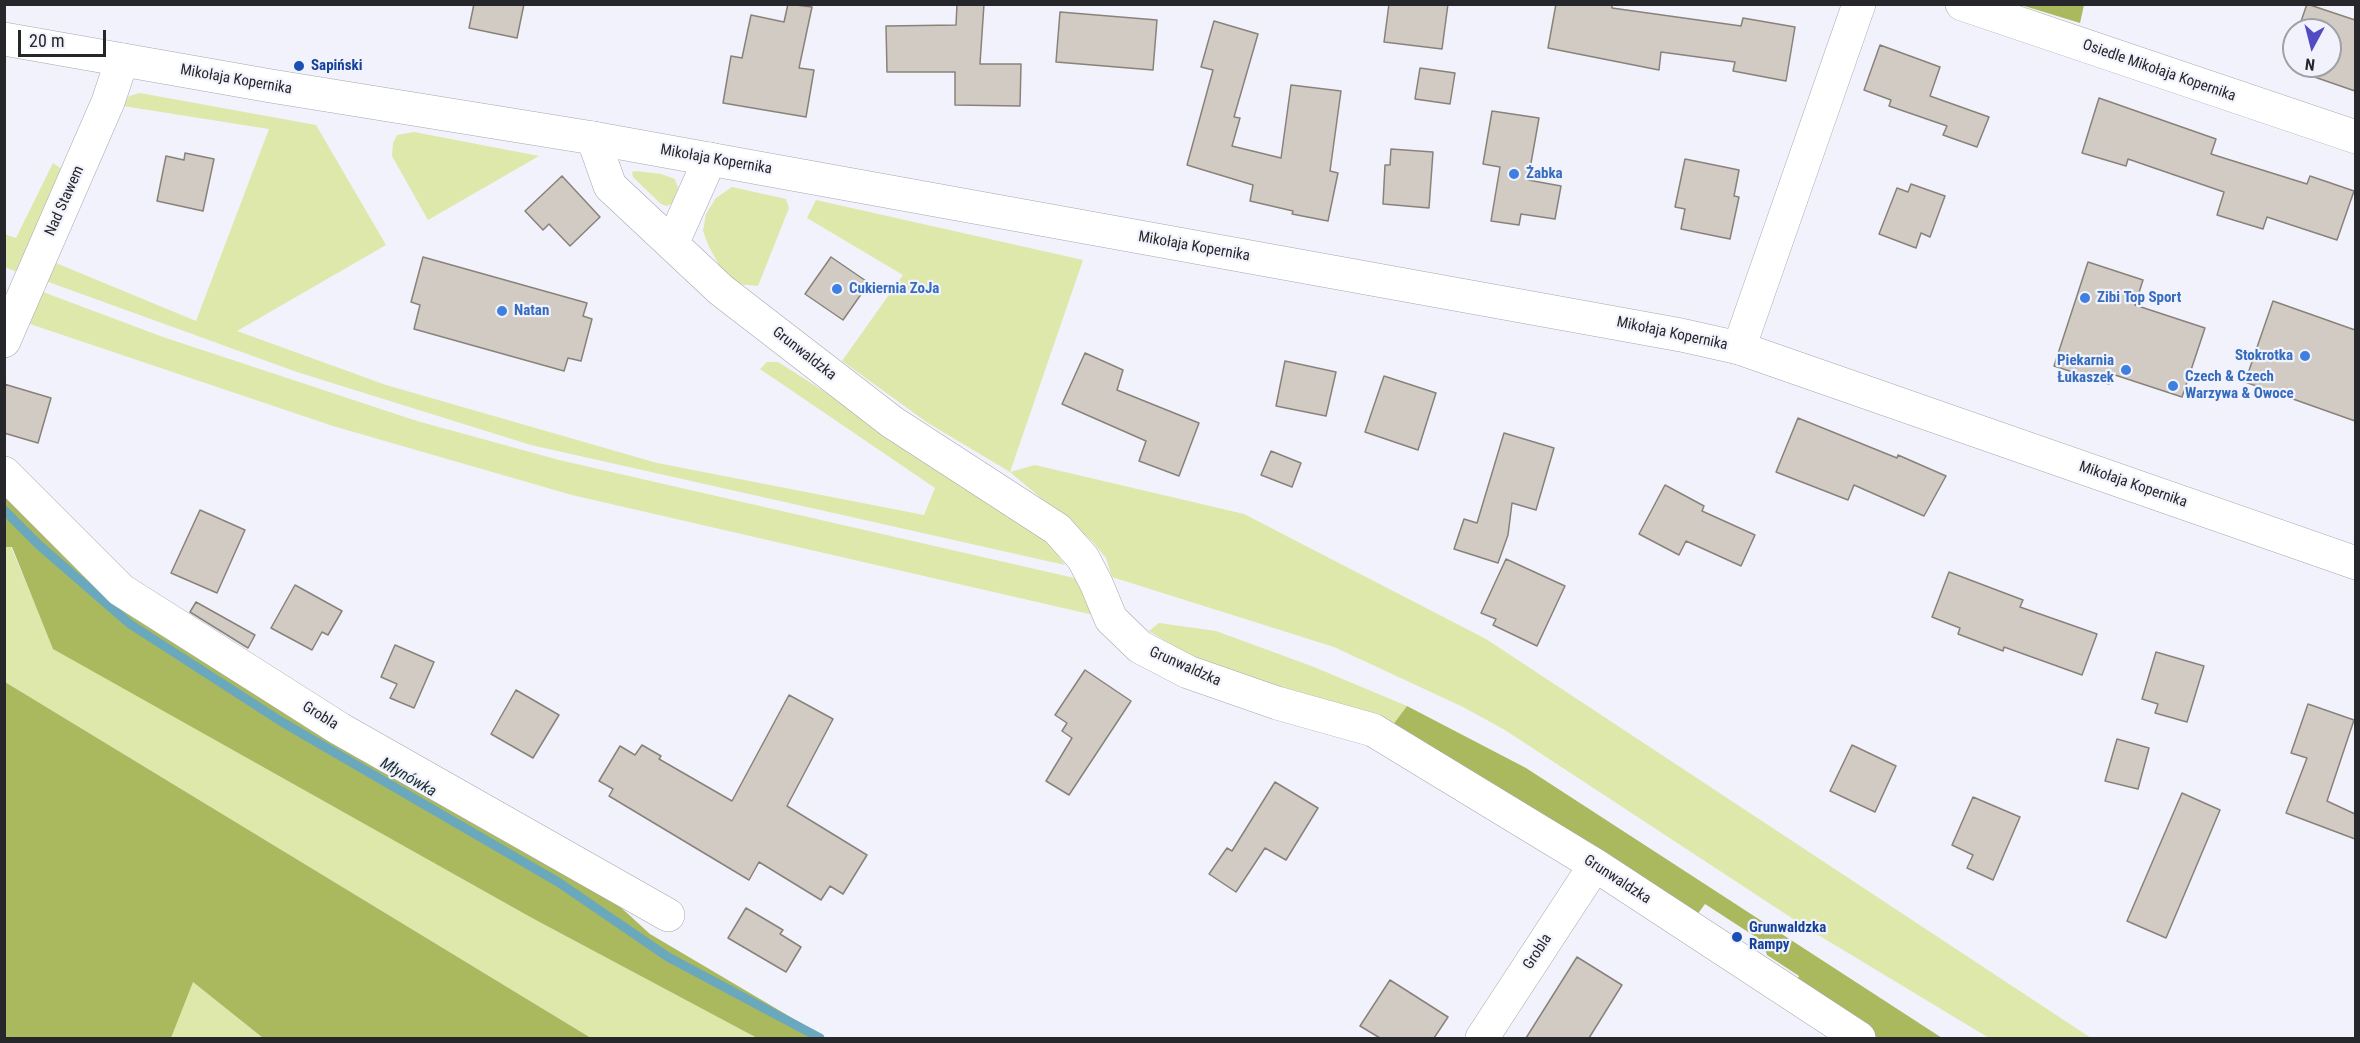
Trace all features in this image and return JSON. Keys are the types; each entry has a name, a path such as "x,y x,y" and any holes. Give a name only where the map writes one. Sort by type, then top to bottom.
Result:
{"street":[{"path":"1739,348 1859,4"},
{"name":"Osiedle Mikołaja Kopernika","path":"1962,4 2355,137"},
{"name":"Mikołaja Kopernika","path":"4,39 271,86 593,138 1655,330 1739,348 2355,563"},
{"name":"Nad Stawem","path":"4,340 108,102 122,60"},
{"name":"Grunwaldzka","path":"593,138 610,186 721,290 892,422 1057,529 1083,558 1111,620 1140,647 1188,672 1277,704 1373,730 1595,865 1859,1038"},
{"path":"672,244 710,159"},
{"name":"Grobla","path":"4,473 121,590 340,729 668,915"},
{"name":"Grobla","path":"1482,1038 1595,865"}],"green space":[{"path":"2084,4 2080,23 2021,5"},
{"path":"140,93 316,125 386,245 237,331 386,385 657,463 924,515 935,488 760,369 767,362 778,362 1037,527 1065,565 531,445 297,372 43,280 51,261 196,321 269,129 123,106 129,96"},
{"path":"414,132 539,156 428,220 392,156 393,143 397,135"},
{"path":"53,163 66,172 22,274 5,267 4,234 16,238"},
{"path":"632,172 661,174 675,179 678,188 672,203 667,206 661,204 633,177"},
{"path":"732,187 786,199 789,208 758,286 737,284 722,270 703,231 706,214 716,198"},
{"path":"816,200 1083,260 1010,472 928,423 842,361 903,275 807,218"},
{"path":"43,292 163,337 417,421 559,460 1096,583 1111,619 572,495 333,426 30,324"},
{"path":"1035,465 1244,514 1486,639 2091,1038 1989,1038 1810,930 1505,730 1463,707 1334,647 1112,577 1106,558 1092,541 1010,472"},
{"path":"4,487 112,588 604,892 650,934 826,1038 757,1038 532,918 53,649 12,547 5,547"},
{"path":"4,547 11,547 54,649 532,918 757,1038 591,1038 5,682"},
{"path":"1159,623 1216,631 1314,667 1407,706 1392,726 1227,671 1185,653 1149,631"},
{"path":"4,682 591,1038 263,1038 193,982 171,1038 5,1038"},
{"path":"1407,706 1526,768 1942,1038 1877,1038 1795,985 1799,976 1767,955 1762,941 1705,904 1694,919 1392,726"},
{"path":"192,981 263,1038 171,1038"}],"building":[{"path":"474,4 524,4 517,38 469,28"},
{"path":"788,4 812,7 799,68 814,70 806,117 723,103 731,56 742,58 751,15 784,22"},
{"path":"957,4 984,4 980,64 1021,64 1020,106 955,105 955,72 887,72 886,26 956,25"},
{"path":"1389,4 1448,4 1442,49 1384,42"},
{"path":"1556,4 1612,4 1612,8 1741,26 1743,18 1795,27 1786,81 1733,71 1735,62 1661,52 1659,70 1548,48"},
{"path":"2307,4 2355,20 2355,91 2317,78 2342,78 2342,18 2302,18"},
{"path":"1060,12 1157,20 1153,70 1056,62"},
{"path":"1214,21 1258,34 1234,117 1240,118 1232,146 1281,158 1291,85 1341,91 1330,171 1338,173 1328,221 1292,214 1293,211 1250,201 1253,185 1187,165 1213,70 1201,67"},
{"path":"1880,45 1940,67 1930,96 1989,117 1977,147 1943,135 1947,126 1889,106 1891,100 1864,90"},
{"path":"1420,68 1455,73 1450,104 1415,99"},
{"path":"2099,98 2216,139 2211,154 2307,184 2310,176 2354,191 2337,240 2267,217 2263,229 2217,215 2224,192 2128,159 2126,166 2082,153"},
{"name":"Żabka","path":"1492,111 1539,118 1528,180 1561,186 1555,219 1521,214 1519,225 1491,221 1500,167 1483,164"},
{"path":"1391,149 1433,152 1429,208 1383,204 1385,165 1390,165"},
{"path":"185,153 214,159 203,211 157,201 166,156 184,160"},
{"path":"1685,159 1739,170 1734,196 1739,197 1730,239 1681,229 1685,209 1675,207"},
{"path":"562,176 600,217 570,246 549,224 543,230 525,211"},
{"path":"1911,184 1945,196 1930,237 1921,233 1916,248 1879,234 1897,188 1908,192"},
{"name":"Natan","path":"423,257 587,303 583,316 592,319 581,361 568,358 564,371 414,329 420,305 411,302"},
{"name":"Cukiernia ZoJa","path":"831,257 869,283 843,320 805,294"},
{"path":"2088,262 2143,280 2135,305 2205,328 2182,397 2112,374 2109,384 2054,366"},
{"name":"Stokrotka","path":"2273,301 2355,330 2355,421 2245,382"},
{"path":"1085,353 1123,370 1117,390 1199,423 1179,476 1139,461 1146,441 1062,404"},
{"path":"1285,361 1336,372 1326,416 1276,406"},
{"path":"1384,376 1436,393 1418,450 1365,432"},
{"path":"4,384 51,398 38,443 4,433"},
{"path":"1798,418 1897,458 1898,455 1946,476 1924,516 1854,485 1848,500 1776,472"},
{"path":"1504,433 1554,448 1536,510 1512,503 1508,535 1498,563 1454,549 1464,519 1477,523"},
{"path":"1271,451 1301,463 1292,487 1261,475"},
{"path":"1665,485 1704,506 1702,511 1755,535 1741,566 1686,541 1679,555 1639,534"},
{"path":"200,510 245,530 217,593 171,573"},
{"path":"1506,559 1565,586 1537,646 1493,625 1496,619 1481,613"},
{"path":"1949,572 2023,600 2020,607 2097,634 2082,675 2004,647 2003,651 1958,634 1960,628 1932,617"},
{"path":"295,585 342,611 328,635 322,632 312,650 271,628"},
{"path":"196,602 255,635 248,648 190,612"},
{"path":"395,645 434,662 414,708 390,698 397,684 381,677"},
{"path":"2156,652 2204,666 2187,722 2155,713 2158,704 2142,699"},
{"path":"1085,670 1131,701 1069,795 1046,781 1072,738 1062,731 1067,723 1055,715"},
{"path":"516,690 559,715 533,758 491,734"},
{"path":"789,695 833,719 787,806 867,855 843,894 830,886 821,900 759,862 749,880 609,796 613,789 599,781 620,746 635,755 642,745 661,756 659,759 732,801"},
{"path":"2308,704 2354,720 2327,801 2355,814 2355,839 2286,813 2307,758 2291,753"},
{"path":"2117,739 2149,748 2138,789 2105,781"},
{"path":"1852,745 1896,766 1875,812 1830,791"},
{"path":"1275,782 1318,808 1286,860 1265,848 1236,892 1209,874 1227,848 1232,851"},
{"path":"2182,793 2220,810 2166,938 2127,921"},
{"path":"1973,797 2020,817 1993,880 1967,868 1973,855 1952,845"},
{"path":"746,908 783,930 780,934 801,947 786,972 728,938"},
{"path":"1577,957 1622,985 1589,1038 1526,1038"},
{"path":"1390,980 1448,1017 1434,1038 1380,1038 1360,1026"}],"waterway":[{"name":"Młynówka","path":"4,510 39,545 130,624 282,722 558,882 668,957 820,1038"}],"place":[{"name":"Sapiński","path":"299,66"},
{"name":"Żabka","path":"1514,174"},
{"name":"Cukiernia ZoJa","path":"837,289"},
{"name":"Zibi Top Sport","path":"2085,298"},
{"name":"Natan","path":"502,311"},
{"name":"Stokrotka","path":"2305,356"},
{"name":"Piekarnia Łukaszek","path":"2126,370"},
{"name":"Czech & Czech Warzywa & Owoce","path":"2173,386"},
{"name":"Grunwaldzka Rampy","path":"1737,937"}]}
